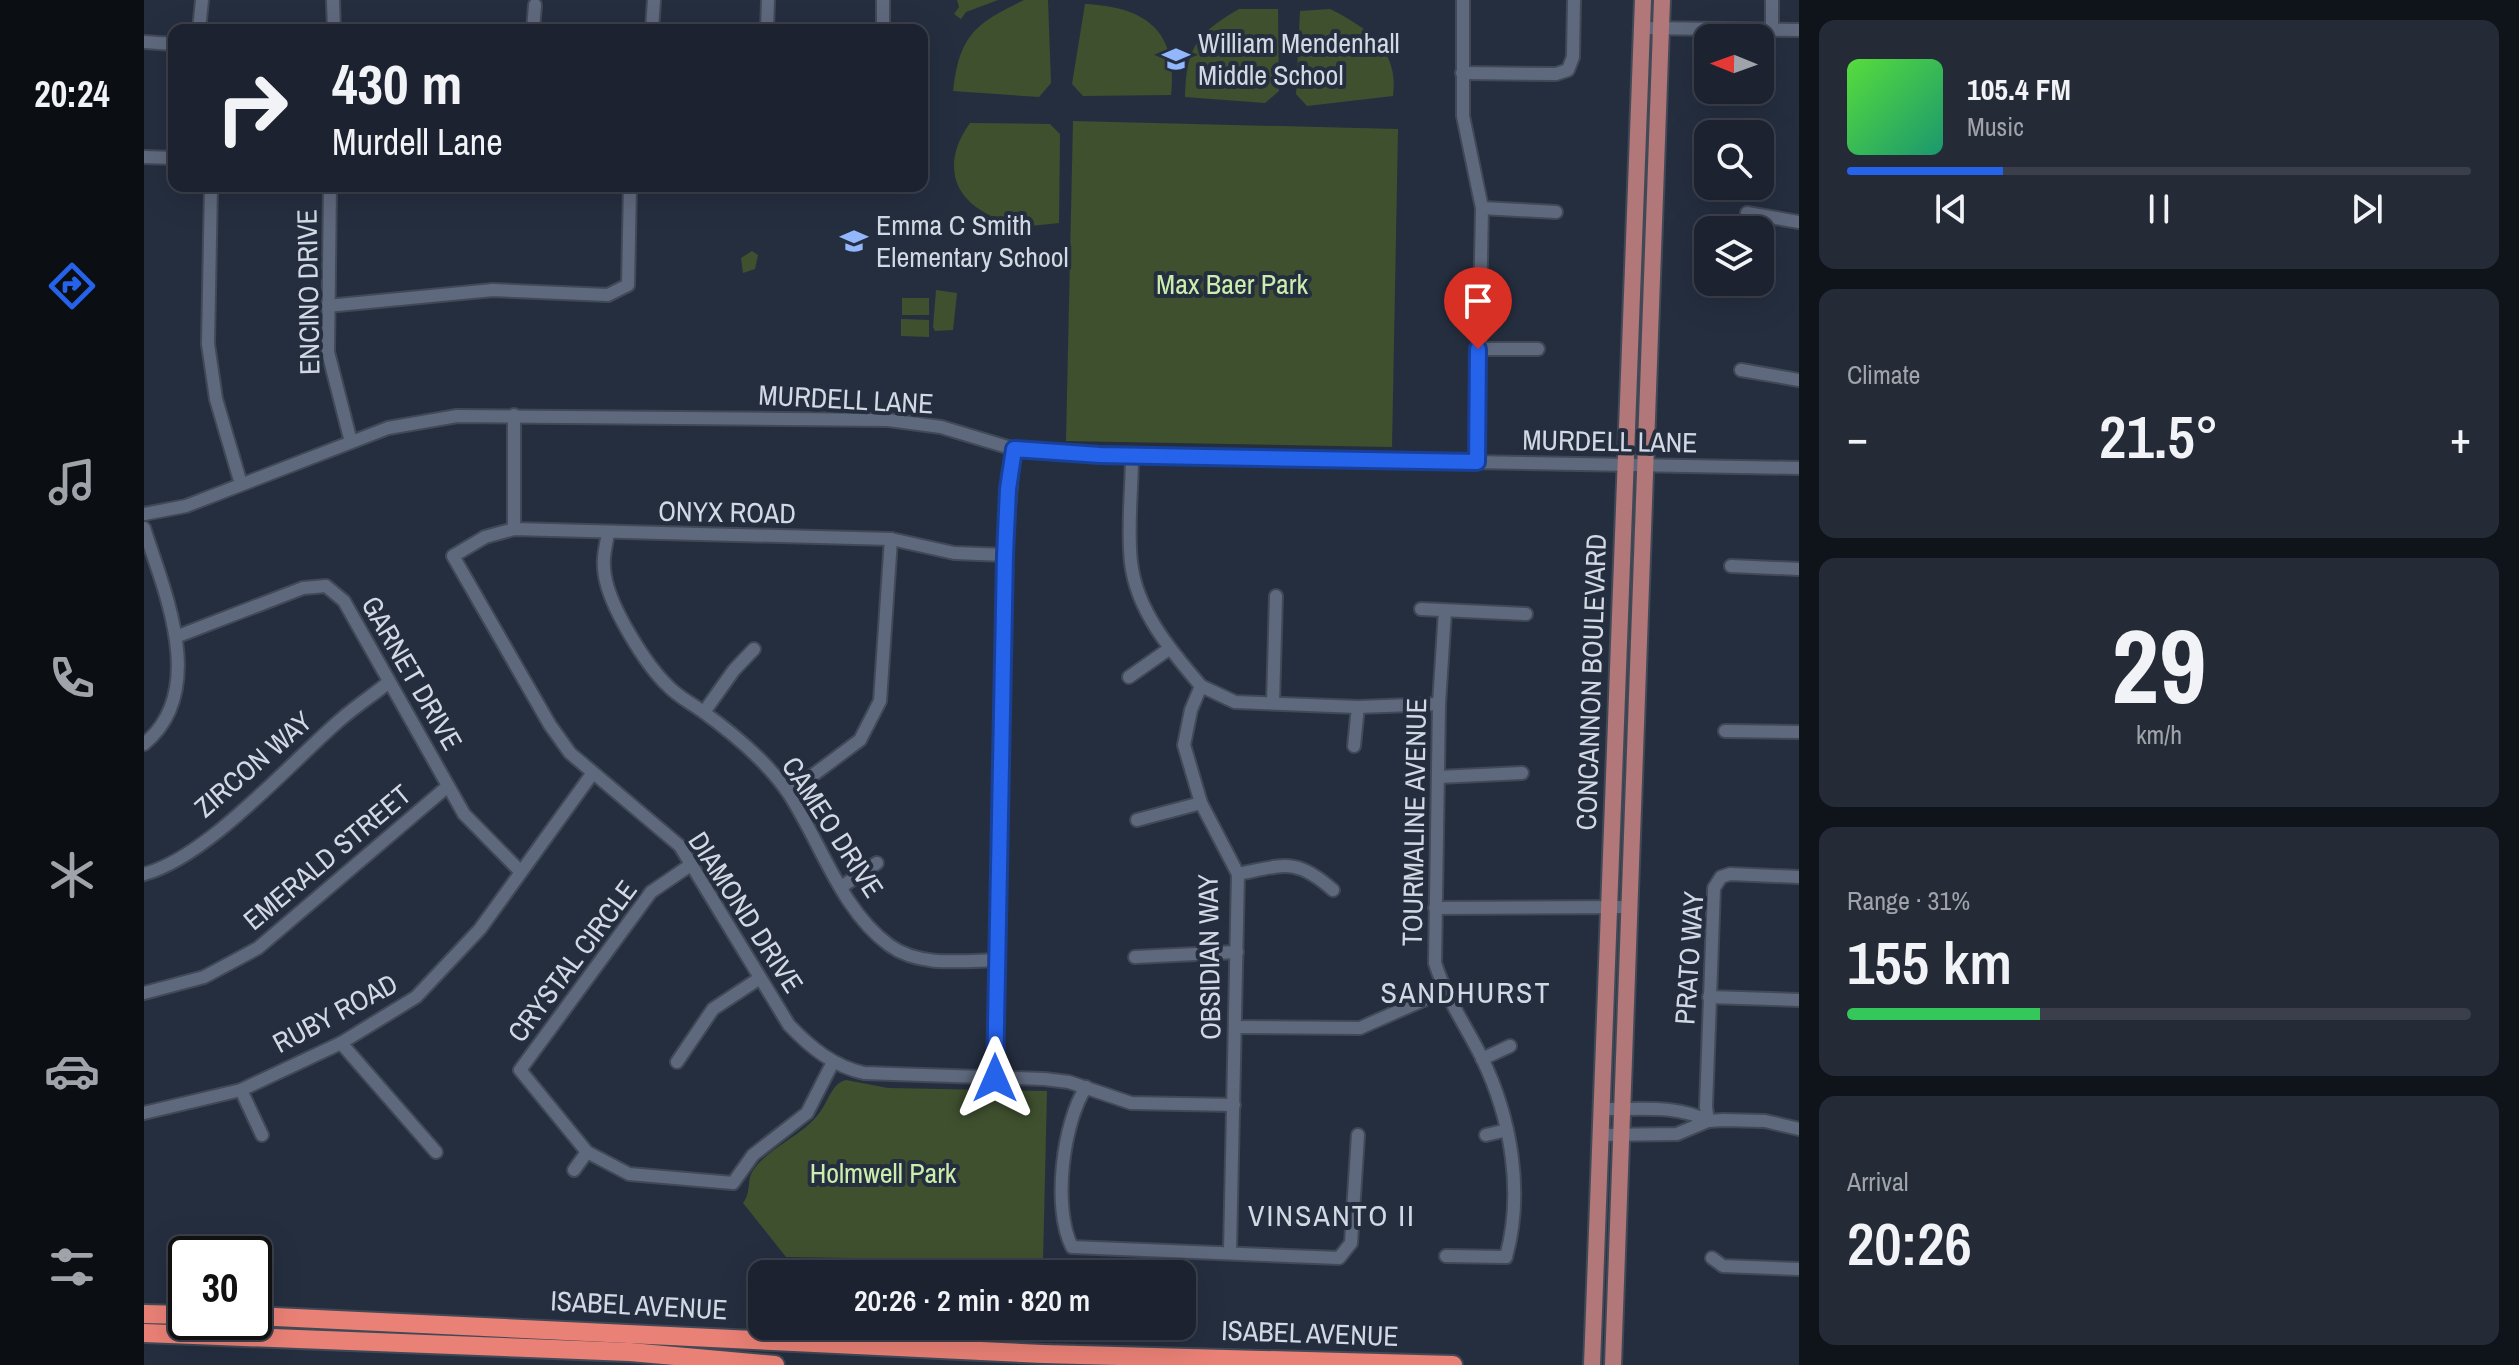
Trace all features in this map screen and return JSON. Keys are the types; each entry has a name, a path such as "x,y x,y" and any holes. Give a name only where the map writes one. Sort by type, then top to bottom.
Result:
{"highway":[{"path":"144,1314 168,1315"},
{"name":"ISABEL AVENUE","path":"272,1317 1043,1354 1453,1365"},
{"name":"ISABEL AVENUE","path":"144,1333 615,1351 775,1365"}],"main road":[{"name":"CONCANNON BOULEVARD","path":"1592,1365 1643,0"},
{"name":"CONCANNON BOULEVARD","path":"1613,1365 1662,0"}],"street":[{"path":"200,24 202,0"},
{"path":"333,0 334,24"},
{"path":"652,24 654,0"},
{"path":"767,24 768,0"},
{"path":"883,0 883,24"},
{"path":"1463,0 1463,116 1482,208 1477,462"},
{"path":"1462,73 1556,74 1568,70 1573,57 1574,0"},
{"path":"1772,0 1772,24"},
{"path":"533,24 535,5"},
{"path":"1643,28 1694,28"},
{"path":"1774,29 1799,30"},
{"path":"144,42 168,44"},
{"path":"144,157 168,158"},
{"path":"211,192 208,344 216,399 241,484"},
{"name":"ENCINO DRIVE","path":"330,192 327,306 333,380 351,442"},
{"path":"327,306 493,290 608,295 628,285 630,192"},
{"path":"1482,208 1556,212"},
{"path":"1747,213 1799,222"},
{"path":"1478,349 1538,349"},
{"path":"1741,370 1799,380"},
{"path":"514,415 514,529"},
{"name":"MURDELL LANE","path":"144,514 186,506 388,428 457,416 888,420 941,427 1014,449 1132,455 1624,467 1799,468"},
{"path":"995,1078 1005,555 1008,489 1014,449"},
{"path":"1132,455 1131,563 1143,603 1169,649 1201,686 1235,702 1358,707 1439,704"},
{"path":"144,528 178,636 178,672 170,702 163,721 144,744"},
{"name":"ONYX ROAD","path":"453,556 485,537 514,529 608,534 891,539 954,553 1005,555"},
{"name":"CAMEO DRIVE","path":"608,534 603,559 605,577 647,661 668,687 753,751 789,793 841,887 869,927 890,946 910,955 937,961 996,960"},
{"path":"789,793 860,740 880,701 886,663 891,539"},
{"name":"DIAMOND DRIVE","path":"453,556 550,725 570,753 660,828 692,864 789,1025 809,1046 833,1062"},
{"path":"1731,566 1799,569"},
{"name":"GARNET DRIVE","path":"178,636 303,588 326,586 344,601 448,786 475,827 521,872"},
{"path":"1273,703 1276,596"},
{"path":"1421,609 1526,614"},
{"name":"TOURMALINE AVENUE","path":"1445,611 1439,704 1435,963 1444,991 1482,1059 1507,1130 1513,1184 1511,1238 1506,1257 1446,1256"},
{"path":"704,712 734,670 754,649"},
{"path":"1129,677 1169,649"},
{"name":"ZIRCON WAY","path":"144,874 181,856 238,815 342,718 389,682"},
{"name":"OBSIDIAN WAY","path":"1201,686 1191,710 1184,745 1201,803 1238,874 1230,1251"},
{"path":"1354,746 1358,707"},
{"path":"1725,731 1799,732"},
{"path":"1438,777 1522,773"},
{"name":"RUBY ROAD","path":"144,1113 241,1090 341,1043 416,997 480,929 592,774"},
{"name":"EMERALD STREET","path":"144,993 204,977 258,948 448,786"},
{"path":"1137,820 1201,803"},
{"path":"841,887 877,863"},
{"name":"CRYSTAL CIRCLE","path":"692,864 651,892 520,1070 587,1152 629,1174 733,1183 753,1155 807,1113 833,1062"},
{"path":"1238,874 1283,865 1310,870 1333,890"},
{"name":"PRATO WAY","path":"1708,1121 1712,896 1718,881 1730,874 1799,877"},
{"path":"1435,908 1630,907"},
{"path":"1135,957 1237,952"},
{"path":"677,1062 713,1009 760,978"},
{"path":"1235,1027 1360,1028 1444,991"},
{"path":"1709,997 1799,1000"},
{"path":"341,1043 436,1152"},
{"path":"1482,1059 1510,1046"},
{"path":"833,1062 847,1069 892,1077 1044,1079 1086,1087 1131,1103 1234,1105"},
{"path":"1086,1087 1074,1106 1067,1126 1062,1224 1072,1247 1230,1251 1339,1258 1347,1252 1352,1237 1358,1135"},
{"path":"241,1090 262,1135"},
{"path":"1602,1109 1668,1109 1695,1114 1708,1121"},
{"path":"1601,1135 1677,1134 1708,1121 1752,1120 1799,1129"},
{"path":"1486,1135 1507,1130"},
{"path":"574,1170 587,1152"},
{"path":"1712,1258 1723,1266 1799,1269"}],"green space":[{"path":"957,0 998,0 966,12 961,19 954,14 959,7"},
{"path":"1024,0 1048,0 1051,83 1039,97 953,91 960,56 973,33 994,16"},
{"path":"1085,4 1125,10 1153,26 1163,38 1169,54 1171,95 1083,96 1072,84"},
{"path":"1239,9 1278,9 1279,91 1265,103 1185,97 1188,66 1196,44 1213,26"},
{"path":"1330,9 1357,24 1386,53 1394,80 1393,96 1307,106 1296,94 1300,11"},
{"name":"Max Baer Park","path":"1073,121 1398,129 1392,447 1066,441"},
{"path":"970,123 1050,124 1060,134 1059,223 1021,225 1001,220 970,202 960,190 954,159"},
{"path":"752,251 758,255 755,269 743,273 741,258"},
{"path":"936,290 957,293 953,330 935,331 933,327"},
{"path":"902,298 929,298 929,315 902,315"},
{"path":"901,319 929,320 929,337 901,336"},
{"name":"Holmwell Park","path":"846,1080 888,1088 1047,1091 1043,1260 786,1257 743,1203 750,1177 761,1161 813,1120 841,1082"}],"place":[{"name":"William Mendenhall Middle School","path":"1176,59"},
{"name":"Emma C Smith Elementary School","path":"854,241"}],"district":[{"name":"SANDHURST","path":"1466,992"},
{"name":"VINSANTO II","path":"1332,1215"}],"route":[{"path":"995,1078 1005,555 1008,489 1014,449 1061,454 1477,462 1478,349"}]}
